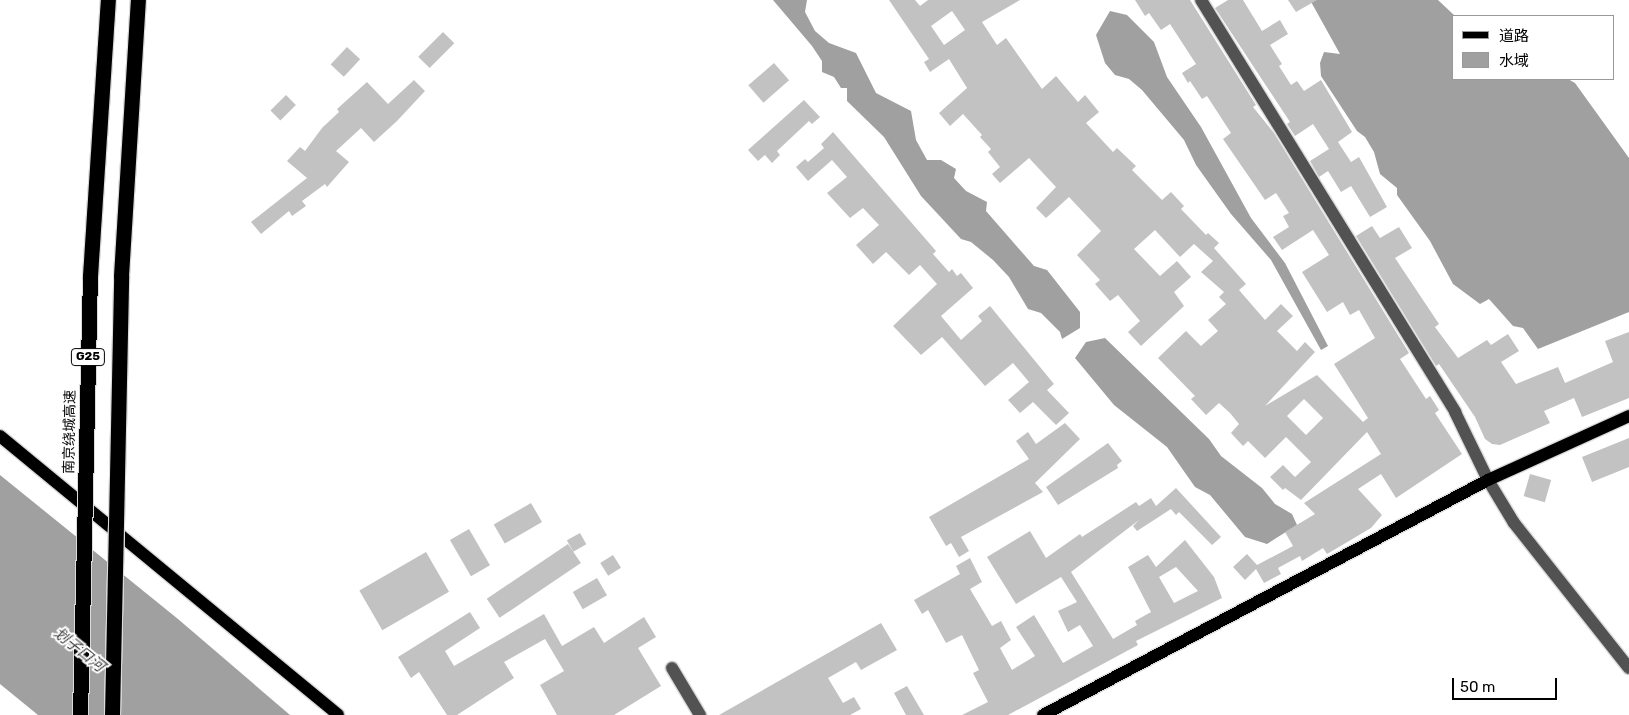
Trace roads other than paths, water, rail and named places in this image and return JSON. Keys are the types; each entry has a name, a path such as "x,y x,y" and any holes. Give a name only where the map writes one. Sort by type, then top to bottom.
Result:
{"highway":[{"name":"南京绕城高速","path":"80,715 90,276 108,0"},
{"name":"G25","path":"112,715 121,276 138,0"}],"main road":[{"path":"1043,715 1488,480 1629,416"},
{"path":"0,436 338,715"}],"street":[{"path":"1201,0 1454,412 1488,480 1514,524 1629,668"},
{"path":"672,668 700,715"}],"water":[{"path":"773,0 807,0 805,12 815,31 829,43 856,53 876,93 911,111 916,140 927,160 941,160 956,169 954,178 966,191 987,202 986,211 1034,266 1047,270 1080,312 1080,328 1062,339 1060,332 1041,313 1028,309 1009,277 993,260 971,242 961,239 921,196 884,137 847,101 847,88 841,88 834,77 822,72 822,61 812,46"},
{"path":"1310,0 1438,0 1454,15 1452,15 1452,80 1570,80 1575,83 1629,158 1629,312 1538,349 1523,328 1513,326 1489,299 1480,304 1453,284 1430,241 1397,195 1397,188 1380,174 1374,152 1365,137 1357,131 1321,76 1320,63 1324,52 1340,54"},
{"path":"1110,11 1127,15 1154,42 1167,77 1201,127 1251,218 1285,263 1328,346 1321,350 1271,260 1231,214 1196,165 1184,140 1142,90 1129,79 1115,75 1105,63 1096,35"},
{"path":"1105,338 1209,439 1221,456 1262,488 1275,504 1292,514 1297,525 1267,544 1245,537 1210,495 1195,487 1167,447 1114,405 1075,358 1086,342"},
{"name":"划子口河","path":"0,475 178,619 290,715 38,715 0,684"}]}
